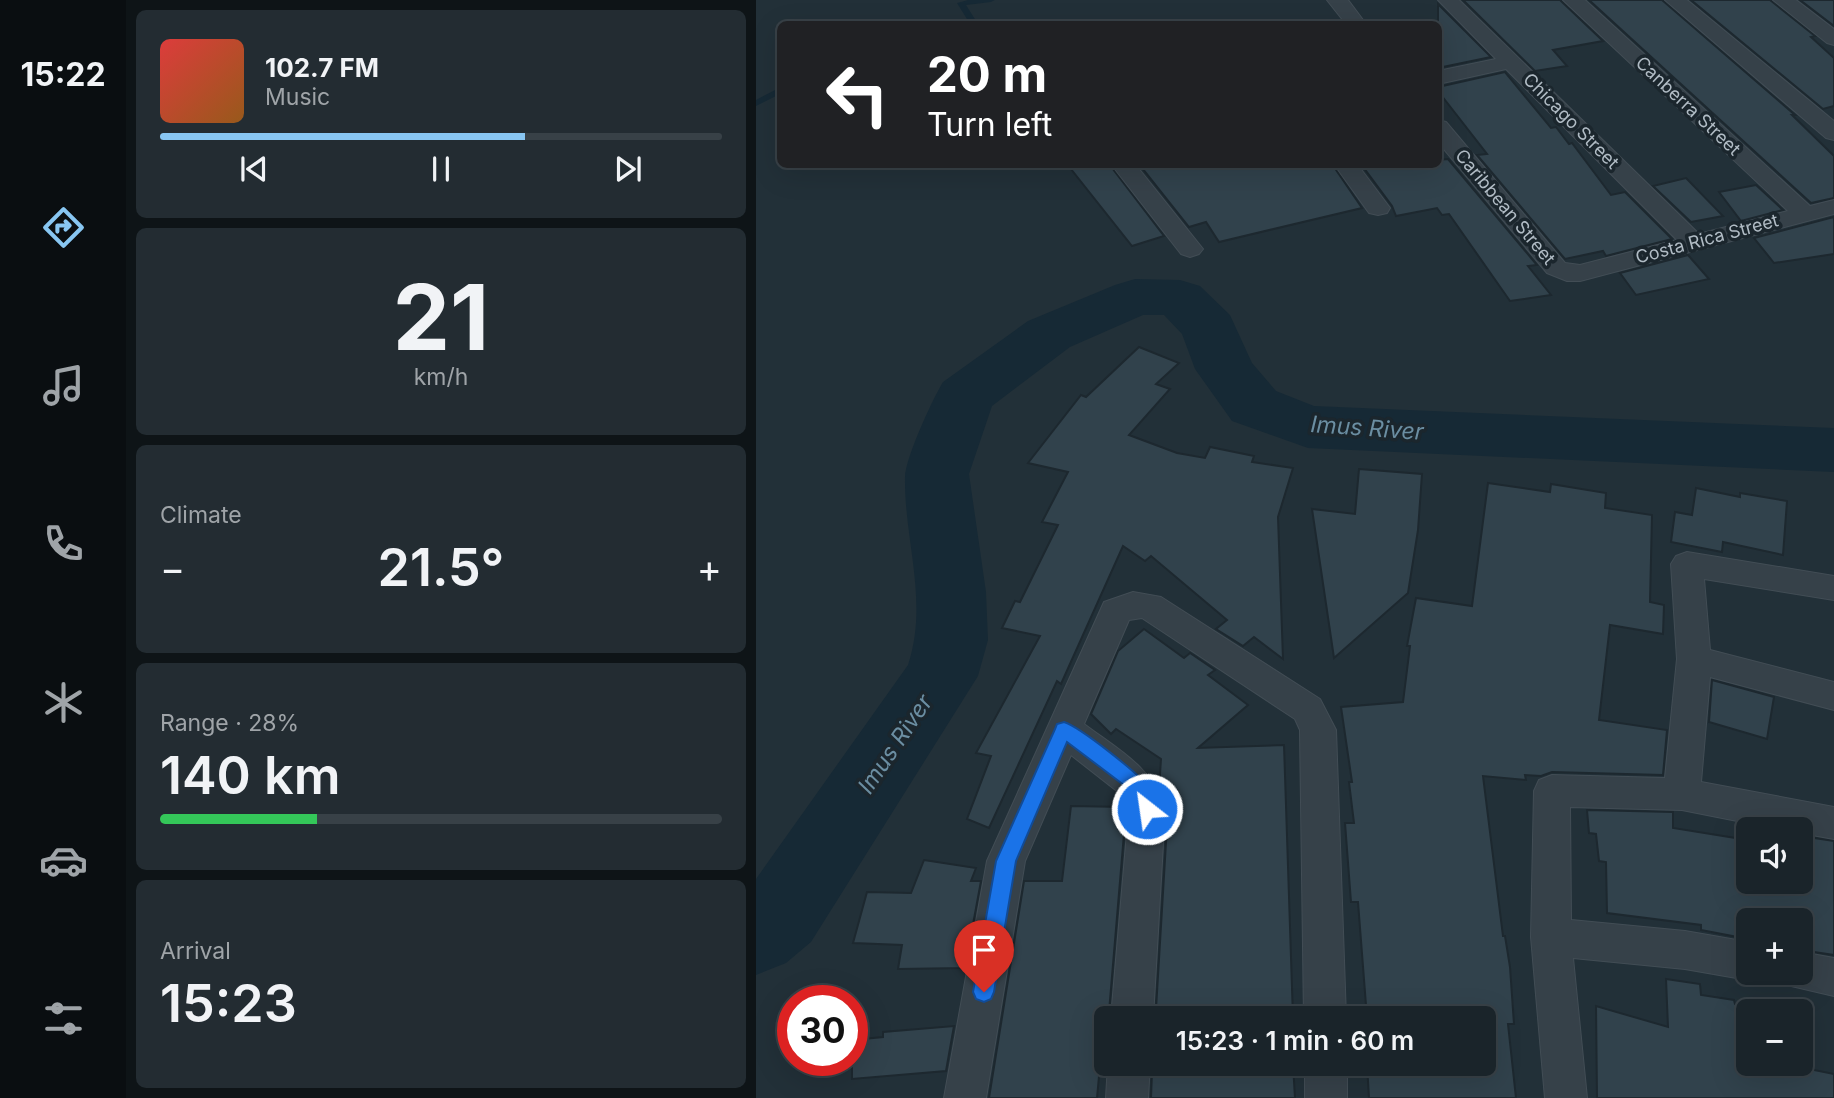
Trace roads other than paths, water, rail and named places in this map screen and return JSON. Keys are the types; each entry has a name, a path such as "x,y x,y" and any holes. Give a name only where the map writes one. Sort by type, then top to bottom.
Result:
{"street":[{"path":"1337,0 1354,21"},
{"name":"Chicago Street","path":"1448,0 1694,243"},
{"name":"Canberra Street","path":"1573,0 1804,213"},
{"path":"1675,0 1834,133"},
{"path":"1783,0 1834,39"},
{"path":"1442,77 1511,62"},
{"name":"Caribbean Street","path":"1442,132 1556,268 1567,273 1580,272"},
{"path":"1132,168 1190,249"},
{"path":"1348,168 1378,208"},
{"name":"Costa Rica Street","path":"1580,272 1834,207"},
{"path":"1682,794 1694,659 1687,564 1834,588"},
{"path":"965,1098 1006,861 1116,611 1133,605 1149,606 1308,709 1318,730 1320,753 1325,1006"},
{"path":"1694,659 1834,696"},
{"path":"1064,729 1135,784 1143,794 1147,809 1133,1006"},
{"path":"1566,1098 1552,937 1552,791 1682,794 1834,823"},
{"path":"1552,937 1685,950 1736,959"},
{"path":"1813,973 1834,976"},
{"path":"1127,1098 1128,1076"},
{"path":"1326,1076 1326,1098"}],"waterway":[{"path":"972,21 961,3 991,0"},
{"path":"756,103 777,92"},
{"name":"Imus River","path":"756,935 781,914 941,676 952,640 951,592 937,474 965,396 1049,334 1135,297 1180,298 1209,328 1225,369 1254,406 1308,427 1834,450"}]}
